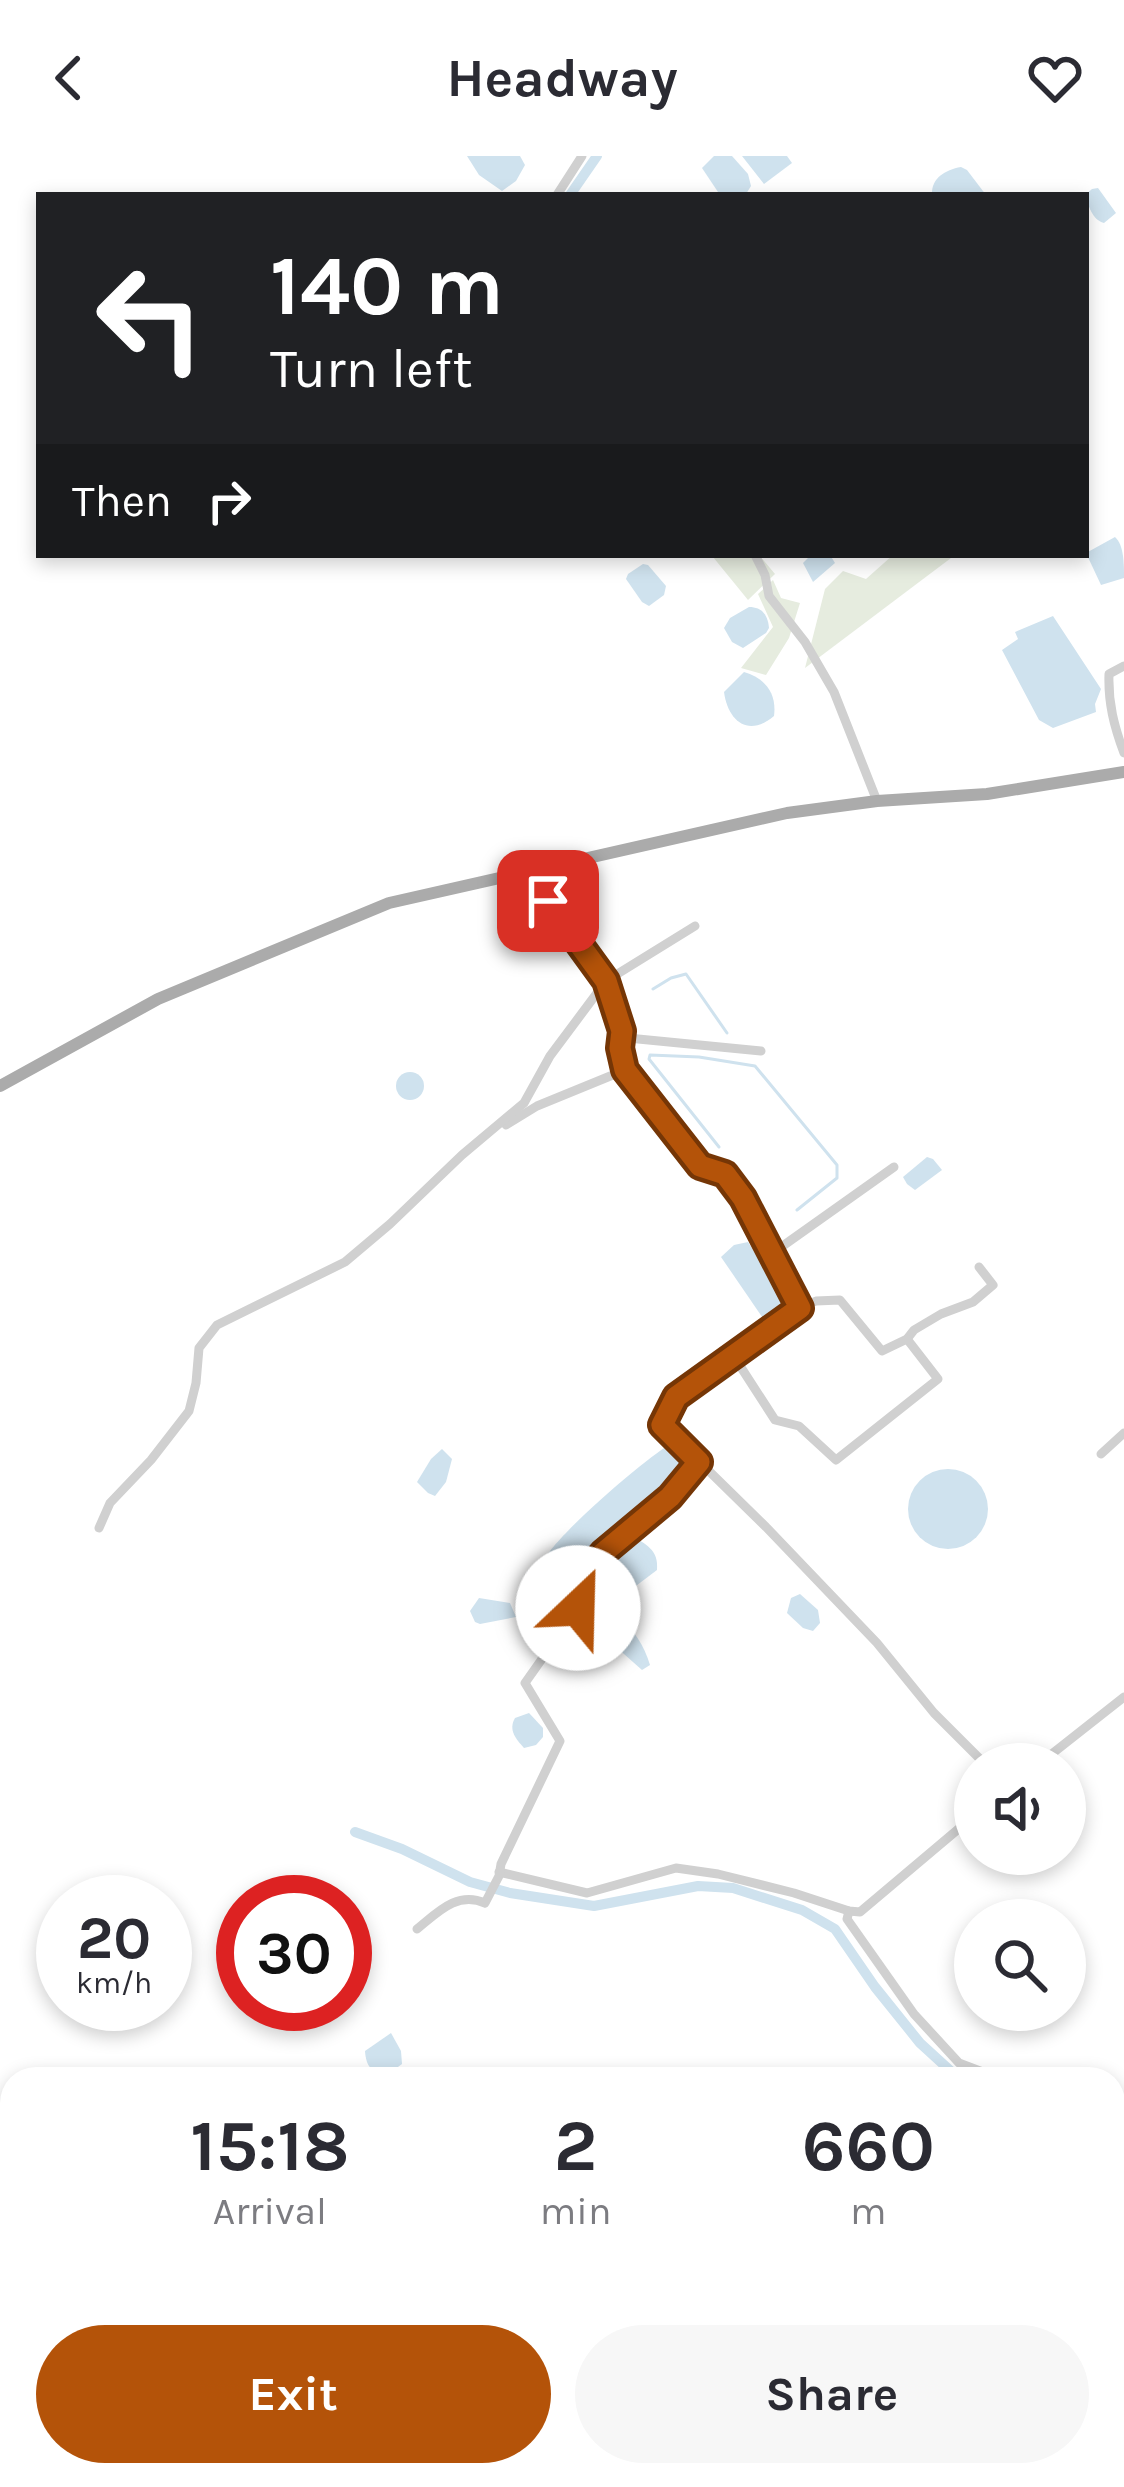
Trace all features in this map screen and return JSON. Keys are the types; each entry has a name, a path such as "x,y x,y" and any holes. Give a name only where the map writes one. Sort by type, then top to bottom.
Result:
{"main road":[{"path":"0,1086 158,999 389,903 787,813 877,800 987,794 1124,772"}],"street":[{"path":"558,192 582,156"},
{"path":"757,558 769,596 805,642 834,692 877,800"},
{"path":"1124,666 1109,674 1109,689 1110,711 1124,754"},
{"path":"548,901 606,981 622,1031 625,1070 700,1166 725,1174 743,1198 800,1308"},
{"path":"99,1528 110,1503 152,1460 189,1411 199,1348 217,1324 345,1262 524,1103 550,1056 606,981 695,926"},
{"path":"628,1038 760,1052"},
{"path":"491,1133 537,1106 625,1070"},
{"path":"770,1255 894,1167"},
{"path":"964,1743 878,1643 662,1425 676,1397 800,1308 816,1301 841,1300 882,1351 908,1339 941,1314 973,1302 993,1285 979,1268"},
{"path":"733,1355 775,1420 799,1426 836,1460 938,1379 908,1339"},
{"path":"1101,1454 1124,1433"},
{"path":"417,1929 448,1904 471,1897 485,1903 560,1741 525,1683 578,1608 583,1576 670,1497 699,1462"},
{"path":"1066,1743 1124,1697"},
{"path":"499,1874 587,1893 676,1868 718,1874 860,1912 954,1833"},
{"path":"848,1911 847,1919 914,2014 959,2063 970,2067"}],"shaded area":[{"path":"714,558 762,558 775,574 748,600"},
{"path":"890,558 951,558 805,668 825,589 843,571 866,579"},
{"path":"773,580 781,598 800,603 789,638 766,675 741,668 773,627 758,594"}],"water":[{"path":"467,156 520,156 525,165 516,181 502,191 479,175"},
{"path":"714,156 732,156 748,174 751,186 747,192 718,192 702,168"},
{"path":"742,156 787,156 792,163 764,184"},
{"path":"950,170 967,170 984,192 933,192 940,176"},
{"path":"1098,188 1116,213 1104,223 1089,204 1092,189"},
{"path":"1115,537 1122,550 1124,578 1101,585 1089,551"},
{"path":"808,558 832,558 835,563 813,582 803,563"},
{"path":"643,564 666,586 664,595 649,606 626,579"},
{"path":"749,607 763,613 769,628 743,648 732,642 724,628 730,618"},
{"path":"1053,616 1101,689 1096,712 1053,728 1039,720 1002,650 1018,639 1015,632"},
{"path":"744,672 764,682 774,700 774,716 756,726 741,723 726,702 724,692"},
{"path":"410,1072 420,1076 424,1086 420,1096 410,1100 400,1096 396,1086 400,1076"},
{"path":"927,1157 942,1170 915,1190 903,1177"},
{"path":"748,1242 788,1305 767,1324 721,1257 734,1245"},
{"path":"669,1445 688,1464 667,1489 638,1507 590,1556 551,1614 541,1604 543,1595 521,1586 527,1572 543,1563 599,1501"},
{"path":"442,1449 452,1459 446,1482 435,1496 417,1482"},
{"path":"948,1469 976,1481 988,1509 976,1537 948,1549 920,1537 908,1509 920,1481"},
{"path":"630,1535 654,1553 657,1570 600,1613 583,1618 596,1570"},
{"path":"800,1594 818,1610 820,1623 813,1631 787,1613 791,1598"},
{"path":"479,1598 510,1603 516,1617 475,1622 470,1611"},
{"path":"619,1617 645,1651 650,1665 642,1670 610,1636"},
{"path":"529,1713 543,1728 543,1737 524,1748 512,1726 515,1718"},
{"path":"391,2033 402,2064 370,2067 365,2051"}],"waterway":[{"path":"572,192 597,156"},
{"path":"653,989 686,974 727,1033"},
{"path":"719,1147 650,1055 755,1066 837,1165 837,1178 797,1210"},
{"path":"355,1832 470,1882 510,1893 594,1906 698,1886 733,1888 802,1910 835,1929 920,2043 946,2067"}],"route":[{"path":"548,901 606,981 622,1031 625,1070 700,1166 725,1174 743,1198 800,1308 676,1397 662,1425 699,1462 670,1497 583,1576 578,1608"}]}
